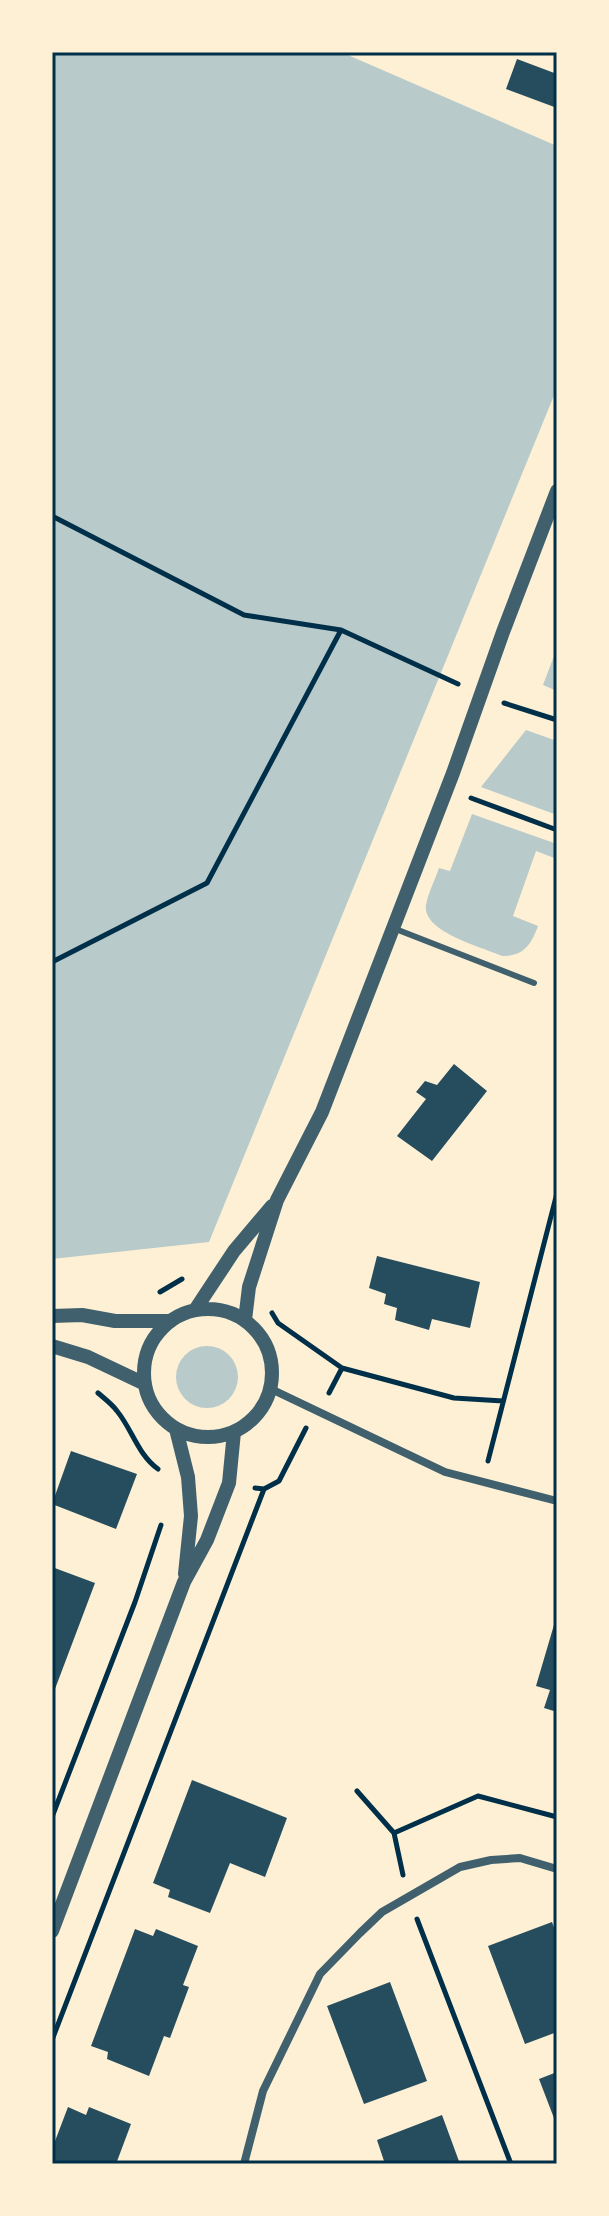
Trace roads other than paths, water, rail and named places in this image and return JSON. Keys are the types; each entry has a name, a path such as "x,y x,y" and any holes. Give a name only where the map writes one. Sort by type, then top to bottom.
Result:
{"street":[{"path":"245,1320 252,1276 277,1200 322,1112 557,491"},
{"path":"195,1310 234,1251 277,1200"},
{"path":"221,1309 245,1320 263,1339 273,1363 271,1389 258,1415 234,1432 204,1438 176,1429 155,1410 145,1384 145,1360 154,1338 170,1321 195,1310 221,1309"},
{"path":"52,1316 170,1321"},
{"path":"52,1346 88,1357 145,1384"},
{"path":"271,1389 445,1472 557,1501"},
{"path":"176,1429 182,1479 191,1516 184,1582"},
{"path":"52,1931 184,1582 207,1540 229,1483 234,1432"},
{"path":"244,2164 263,2091 320,1974 382,1912 460,1867 520,1858 557,1869"}],"lane":[{"path":"393,928 534,983"}]}
